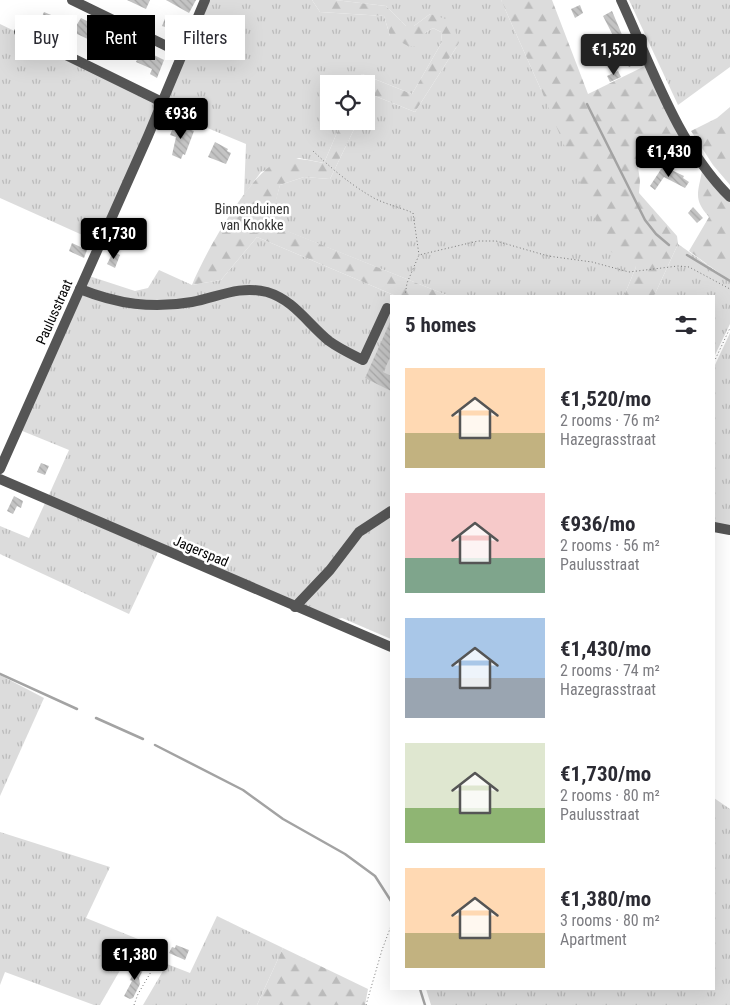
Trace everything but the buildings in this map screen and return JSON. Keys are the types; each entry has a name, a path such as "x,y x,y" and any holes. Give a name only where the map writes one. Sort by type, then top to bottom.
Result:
{"street":[{"path":"72,0 165,45"},
{"name":"Paulusstraat","path":"199,15 205,0"},
{"path":"621,0 685,135 704,168 730,196"},
{"path":"76,60 162,102"},
{"name":"Paulusstraat","path":"0,469 180,60"},
{"path":"80,289 105,299 145,306 193,302 230,291 250,290 268,293 287,301 329,340 362,360 388,308"},
{"name":"Jagerspad","path":"0,479 390,647"},
{"path":"295,606 330,570 360,532 390,512"},
{"path":"715,527 730,530"}],"path":[{"path":"313,151 343,180 354,184 373,198 413,213 419,256 407,283 405,295"},
{"path":"419,256 478,241 496,241 548,256 592,262 629,272 678,266 689,267 730,289"},
{"path":"715,360 730,328"},
{"path":"366,1005 390,929"},
{"path":"134,1005 138,994 165,948"}],"green space":[{"path":"202,0 312,0 320,12 384,16 390,36 425,33 433,28 441,32 442,42 412,94 375,79 375,75 320,75 320,130 338,130 324,163 299,158 261,172 244,195 246,144 157,107 98,242 0,198 0,24 15,31 15,60 74,60 159,101 176,60 245,60 245,15 196,15"},
{"path":"312,0 335,0 386,6 406,26 414,26 430,14 452,21 459,43 415,112 375,96 375,79 412,94 442,42 441,32 433,28 425,33 421,46 408,46 390,36 384,16 320,12"},
{"path":"335,0 501,0 542,92 636,267 624,295 446,295 269,224 280,185 304,177 330,179 354,130 375,130 375,96 415,112 459,43 430,14 414,26 406,26 386,6"},
{"path":"501,0 552,0 588,94 647,65 696,162 691,167 684,166 648,139 636,153 640,181 639,193 677,236 678,244 654,295 624,295 636,267 608,250"},
{"path":"629,0 730,0 730,67 678,105"},
{"path":"730,107 730,185 713,165 691,131 717,118"},
{"name":"Binnenduinen van Knokke","path":"338,130 354,130 330,179 304,177 280,185 270,224 447,295 394,295 257,237 221,280 192,285 216,237 252,184 264,171 275,163 287,159 324,163"},
{"path":"702,171 730,201 730,281 689,251 709,217 704,211 698,196"},
{"path":"257,237 394,295 390,295 390,639 342,618 337,619 48,497 69,450 15,428 83,274 135,291 148,288 159,270 192,285 221,280"},
{"path":"678,244 730,281 730,324 715,355 715,295 654,295"},
{"path":"730,333 730,528 715,525 715,365"},
{"path":"45,503 158,552 129,614 0,554 0,526 29,538"},
{"path":"0,675 44,698 0,796"},
{"path":"715,799 730,809 730,1005 431,1005 426,990 715,990"},
{"path":"0,832 110,867 86,918 138,939 100,1005 94,1005 5,972 0,985"},
{"path":"217,916 283,948 257,1005 143,1005 167,964 190,973"},
{"path":"283,948 368,989 365,1005 257,1005"}],"waterway":[{"path":"587,104 645,220 656,234 669,245"},
{"path":"687,255 730,281"},
{"path":"0,674 77,709"},
{"path":"96,718 143,739"},
{"path":"155,745 243,790 283,819 345,854 375,876 390,899"},
{"path":"420,990 425,1005"}]}
